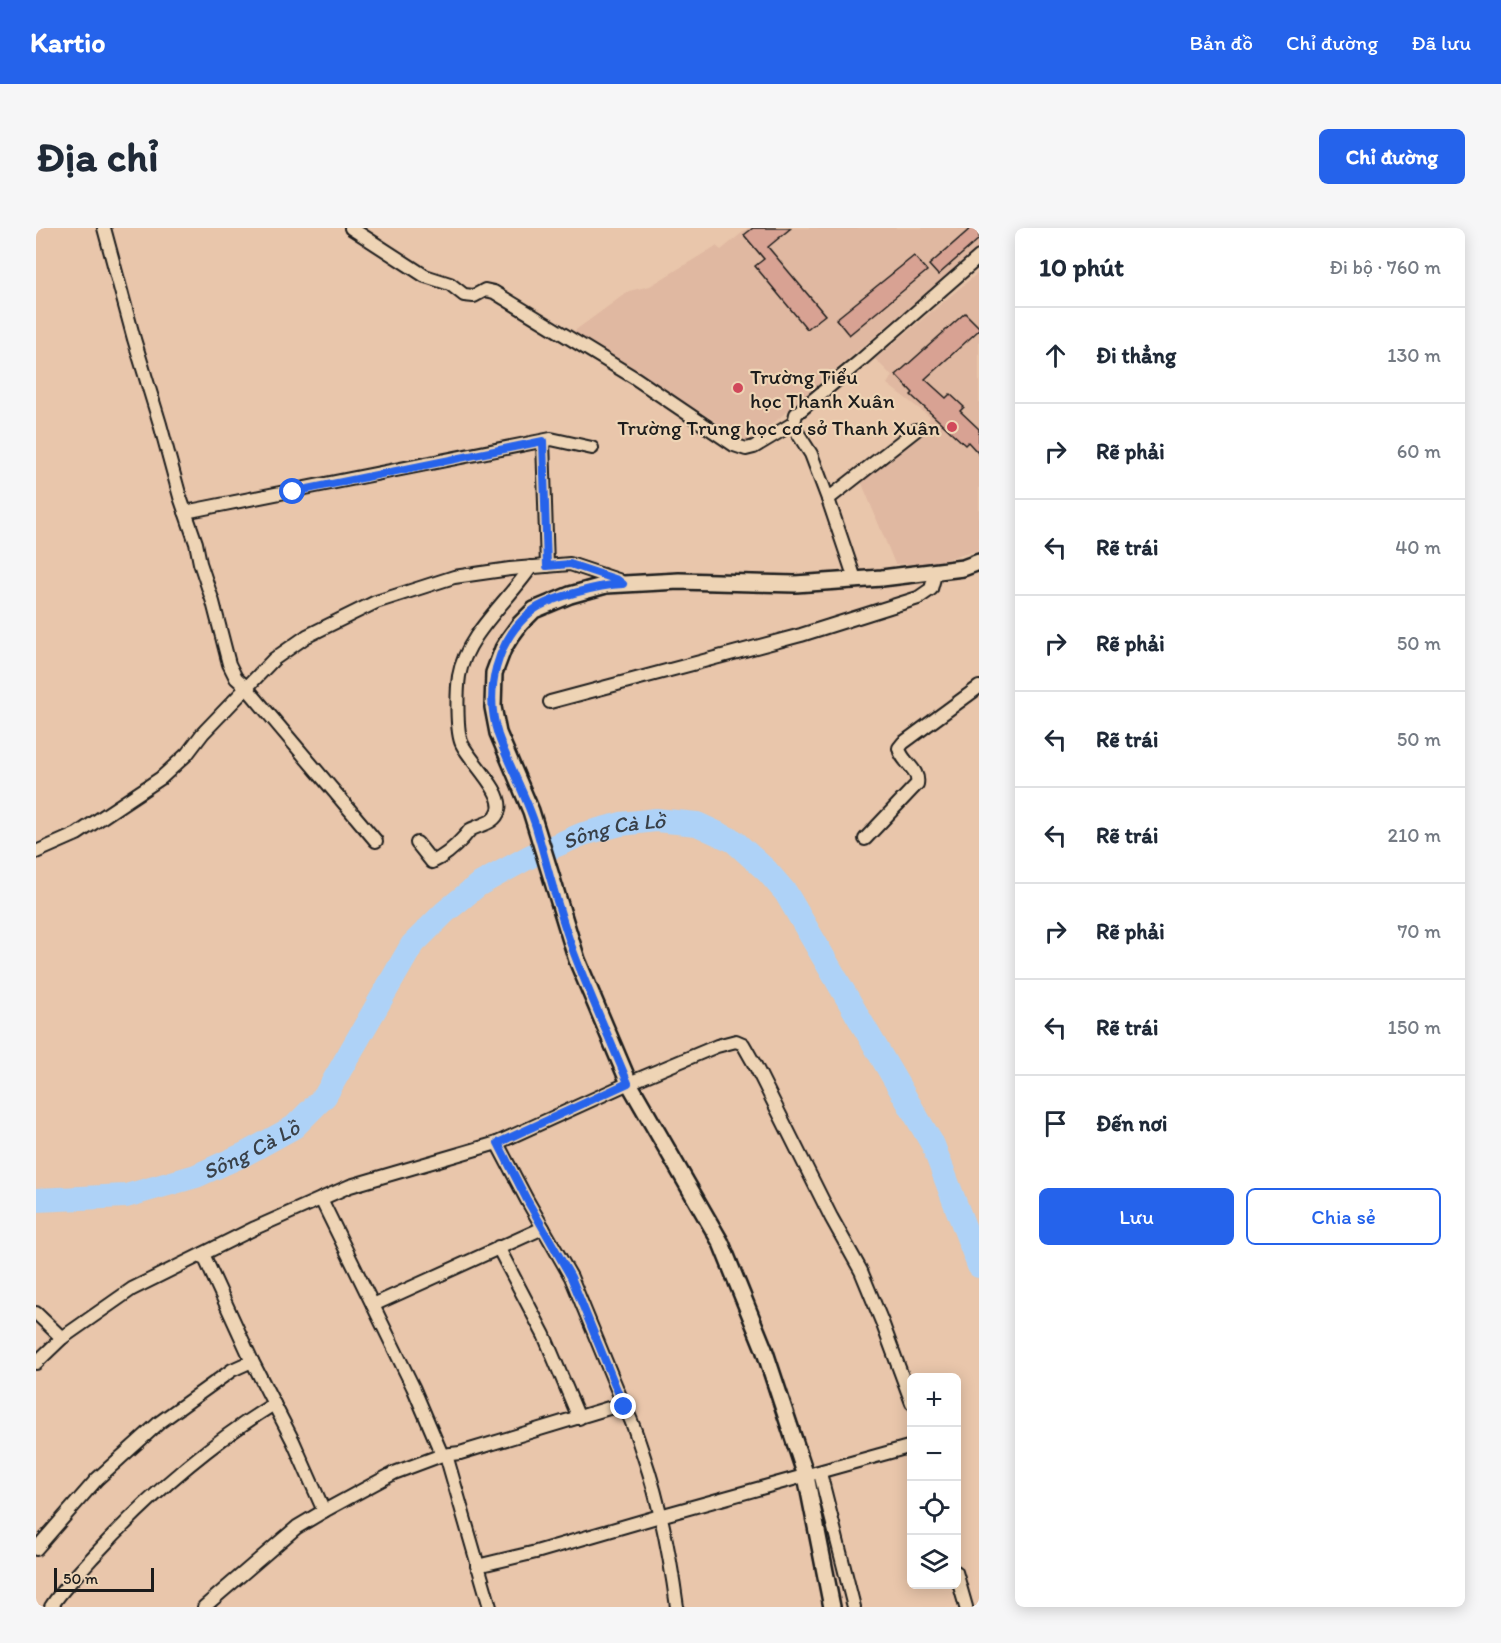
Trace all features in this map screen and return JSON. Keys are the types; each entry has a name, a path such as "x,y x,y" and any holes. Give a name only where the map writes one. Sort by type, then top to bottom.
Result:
{"street":[{"path":"104,228 229,664 236,678 376,841"},
{"path":"351,228 425,276 450,284 464,294 474,296 485,290 494,292 635,378 734,445 746,449 754,447 794,423"},
{"path":"855,579 811,454 794,423 796,414 979,257"},
{"path":"828,499 916,430"},
{"path":"185,512 551,439 592,448"},
{"path":"543,441 547,566"},
{"path":"854,1607 813,1474 721,1243 628,1083 577,960 531,811 498,734 493,707 494,673 502,649 520,624 534,610 570,595 606,585 679,581 795,584 963,568 979,562"},
{"path":"36,852 77,834 161,778 187,754 203,733 274,659 307,636 376,602 454,577 570,564 618,580 623,584"},
{"path":"417,843 432,862 439,859 470,830 494,820 499,810 499,798 461,743 457,711 459,676 464,659 485,623 518,587 531,567"},
{"path":"550,702 801,635 918,598 931,589 936,571"},
{"path":"865,839 917,784 917,774 899,753 898,748 979,687"},
{"path":"36,1363 62,1338 132,1289 321,1199 350,1186 498,1143 628,1083 717,1046 736,1041 743,1044 861,1271 907,1390"},
{"path":"498,1143 571,1277 630,1417 650,1474 670,1558 677,1607"},
{"path":"321,1199 444,1455 490,1607"},
{"path":"373,1305 543,1228"},
{"path":"498,1247 543,1335 579,1418"},
{"path":"203,1254 324,1511"},
{"path":"36,1313 62,1338"},
{"path":"36,1549 97,1479 160,1422 232,1370 252,1361"},
{"path":"51,1607 121,1526 187,1465 274,1404"},
{"path":"204,1607 297,1527 394,1473 444,1455 460,1453 609,1408 624,1407"},
{"path":"477,1566 536,1552 907,1447"},
{"path":"813,1474 832,1607"},
{"path":"961,1588 966,1607"}],"shaded area":[{"name":"Trường Tiểu học Thanh Xuân","path":"748,228 979,228 979,247 750,443 573,332 629,291 650,286 716,246 721,250"},
{"name":"Trường Trung học cơ sở Thanh Xuân","path":"979,272 979,550 933,563 895,564 861,481 921,436 930,417 887,384 892,376 875,359"}],"building":[{"path":"753,228 791,228 768,247 825,315 807,329 755,266 764,259 744,235"},
{"path":"971,228 979,228 979,239 938,275 929,265"},
{"path":"914,256 927,271 849,335 836,319"},
{"path":"965,313 979,327 979,330 925,379 946,398 950,394 964,407 960,411 979,429 979,454 968,442 965,445 911,395 913,393 896,375"}],"waterway":[{"name":"Sông Cà Lồ","path":"36,1200 126,1196 196,1176 245,1154 294,1127 325,1096 412,945 445,912 478,885 531,856 583,834 621,824 656,820 697,824 734,841 767,871 786,893 933,1145 979,1266"}],"place":[{"name":"Trường Tiểu học Thanh Xuân","path":"738,388"},
{"name":"Trường Trung học cơ sở Thanh Xuân","path":"952,427"}],"route":[{"path":"293,492 543,441 547,566 570,564 618,580 623,584 606,585 570,595 534,610 520,624 502,649 494,673 493,707 498,734 531,811 577,960 628,1083 498,1143 527,1200 571,1277 624,1407"}]}
